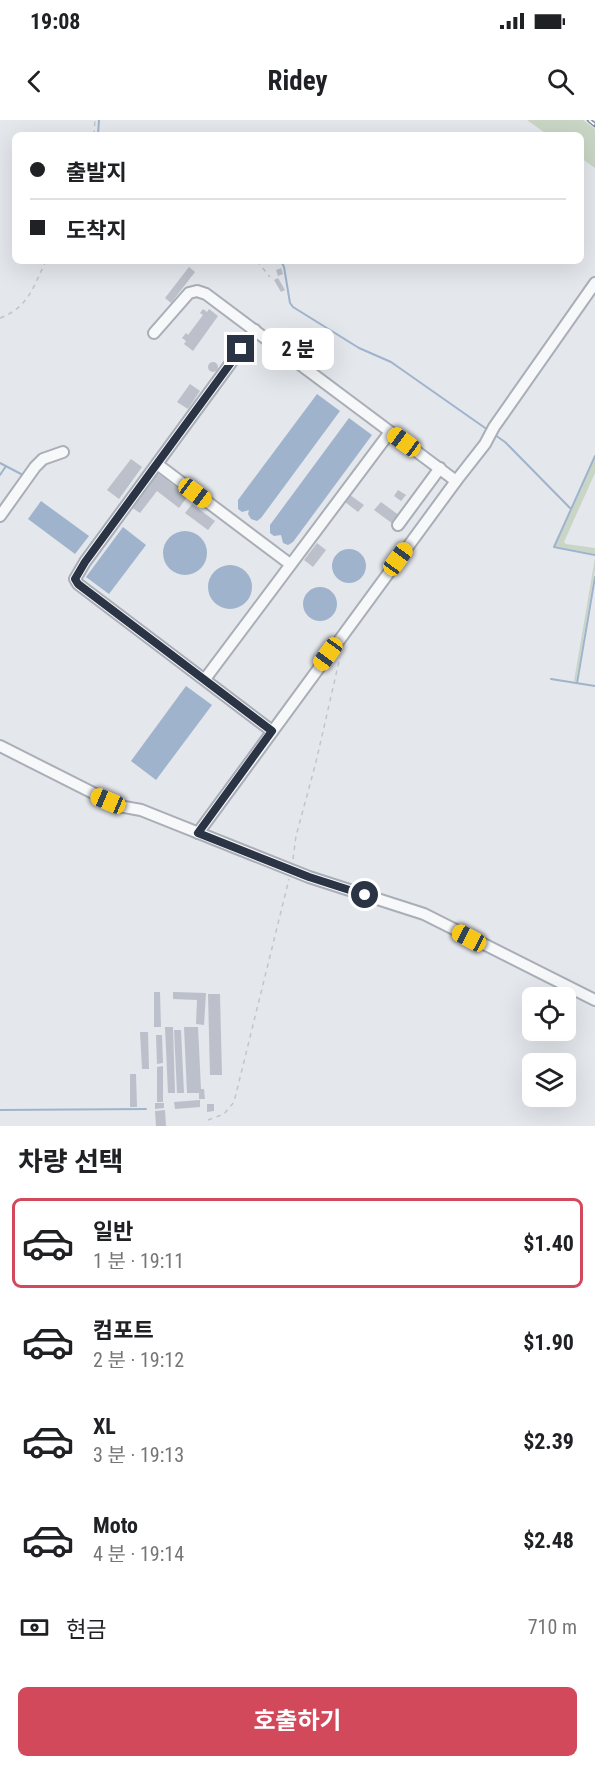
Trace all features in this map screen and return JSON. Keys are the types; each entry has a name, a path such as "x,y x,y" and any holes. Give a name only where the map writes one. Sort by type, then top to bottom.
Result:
{"street":[{"path":"198,833 485,444 494,427 595,283"},
{"path":"154,333 189,293 197,291 206,294 456,481"},
{"path":"255,330 75,579 78,584 272,731"},
{"path":"205,679 390,432"},
{"path":"0,516 35,467 43,459 63,452"},
{"path":"157,464 290,564"},
{"path":"398,525 440,468"},
{"path":"0,746 119,806 141,810 291,870 424,914 595,1000"}],"path":[{"path":"0,318 21,307 44,264"},
{"path":"259,264 270,277"},
{"path":"208,1120 224,1114 234,1102 291,870 296,836 316,762 340,655"}],"green space":[{"path":"527,120 583,120 595,129 595,168 584,160 584,132 544,132"},
{"path":"595,457 595,473 564,542 595,548 595,554 555,546"},
{"path":"595,558 595,570 576,682 574,681"}],"water":[{"path":"317,394 340,411 261,518 257,521 251,519 248,514 249,510 242,512 238,509 238,500"},
{"path":"349,418 372,435 293,542 288,545 283,543 281,535 274,536 270,533 270,525"},
{"path":"41,501 89,536 75,554 28,519"},
{"path":"123,527 146,545 109,594 86,577"},
{"path":"185,531 200,538 207,553 200,568 185,575 170,568 163,553 170,538"},
{"path":"349,549 361,554 366,566 361,578 349,583 337,578 332,566 337,554"},
{"path":"230,565 245,572 252,587 245,602 230,609 215,602 208,587 215,572"},
{"path":"320,587 332,592 337,604 332,616 320,621 308,616 303,604 308,592"},
{"path":"186,686 212,705 156,780 131,761"}],"building":[{"path":"189,267 195,272 171,303 165,298"},
{"path":"281,268 283,274 278,276 276,270"},
{"path":"278,278 285,290 281,292 274,280"},
{"path":"203,309 207,312 209,309 218,316 193,351 184,344 186,341 182,338 186,333 188,335 203,315 200,313"},
{"path":"213,362 217,363 217,371 213,372 209,371 208,367 209,363"},
{"path":"190,384 200,391 188,409 177,402"},
{"path":"131,459 142,467 119,499 107,490"},
{"path":"157,473 188,496 179,508 157,491 140,513 131,507"},
{"path":"398,490 406,495 401,501 394,496"},
{"path":"350,495 364,505 358,512 345,502"},
{"path":"381,502 400,516 393,524 374,510"},
{"path":"192,504 215,521 208,530 185,513"},
{"path":"317,543 326,550 313,567 304,560"},
{"path":"154,992 160,992 161,1027 154,1027"},
{"path":"173,992 206,993 204,1025 196,1024 197,1000 173,999"},
{"path":"208,994 220,994 222,1075 210,1075"},
{"path":"165,1027 173,1027 175,1093 168,1093"},
{"path":"184,1027 198,1027 201,1089 204,1089 205,1099 199,1099 199,1093 187,1093"},
{"path":"174,1030 181,1030 184,1093 177,1093"},
{"path":"140,1032 148,1032 149,1069 142,1069"},
{"path":"156,1035 162,1035 163,1063 157,1064"},
{"path":"163,1066 163,1102 157,1102 157,1067"},
{"path":"130,1074 136,1074 137,1107 130,1107"},
{"path":"200,1100 200,1107 175,1109 174,1102"},
{"path":"155,1103 164,1103 164,1108 155,1109"},
{"path":"207,1104 214,1104 214,1111 207,1112"},
{"path":"165,1110 166,1126 156,1126 155,1111"}],"waterway":[{"path":"98,132 99,120"},
{"path":"282,264 290,303 293,307 359,348 391,362 488,430"},
{"path":"495,435 505,442 570,508"},
{"path":"595,456 554,547 595,555"},
{"path":"0,463 21,474"},
{"path":"0,475 6,466"},
{"path":"577,683 595,577"},
{"path":"551,679 595,686"},
{"path":"0,1110 146,1109"}],"railway":[{"path":"589,120 595,125"}],"route":[{"path":"241,349 85,562 75,579 78,584 272,731 198,833 309,877 365,895"}]}
